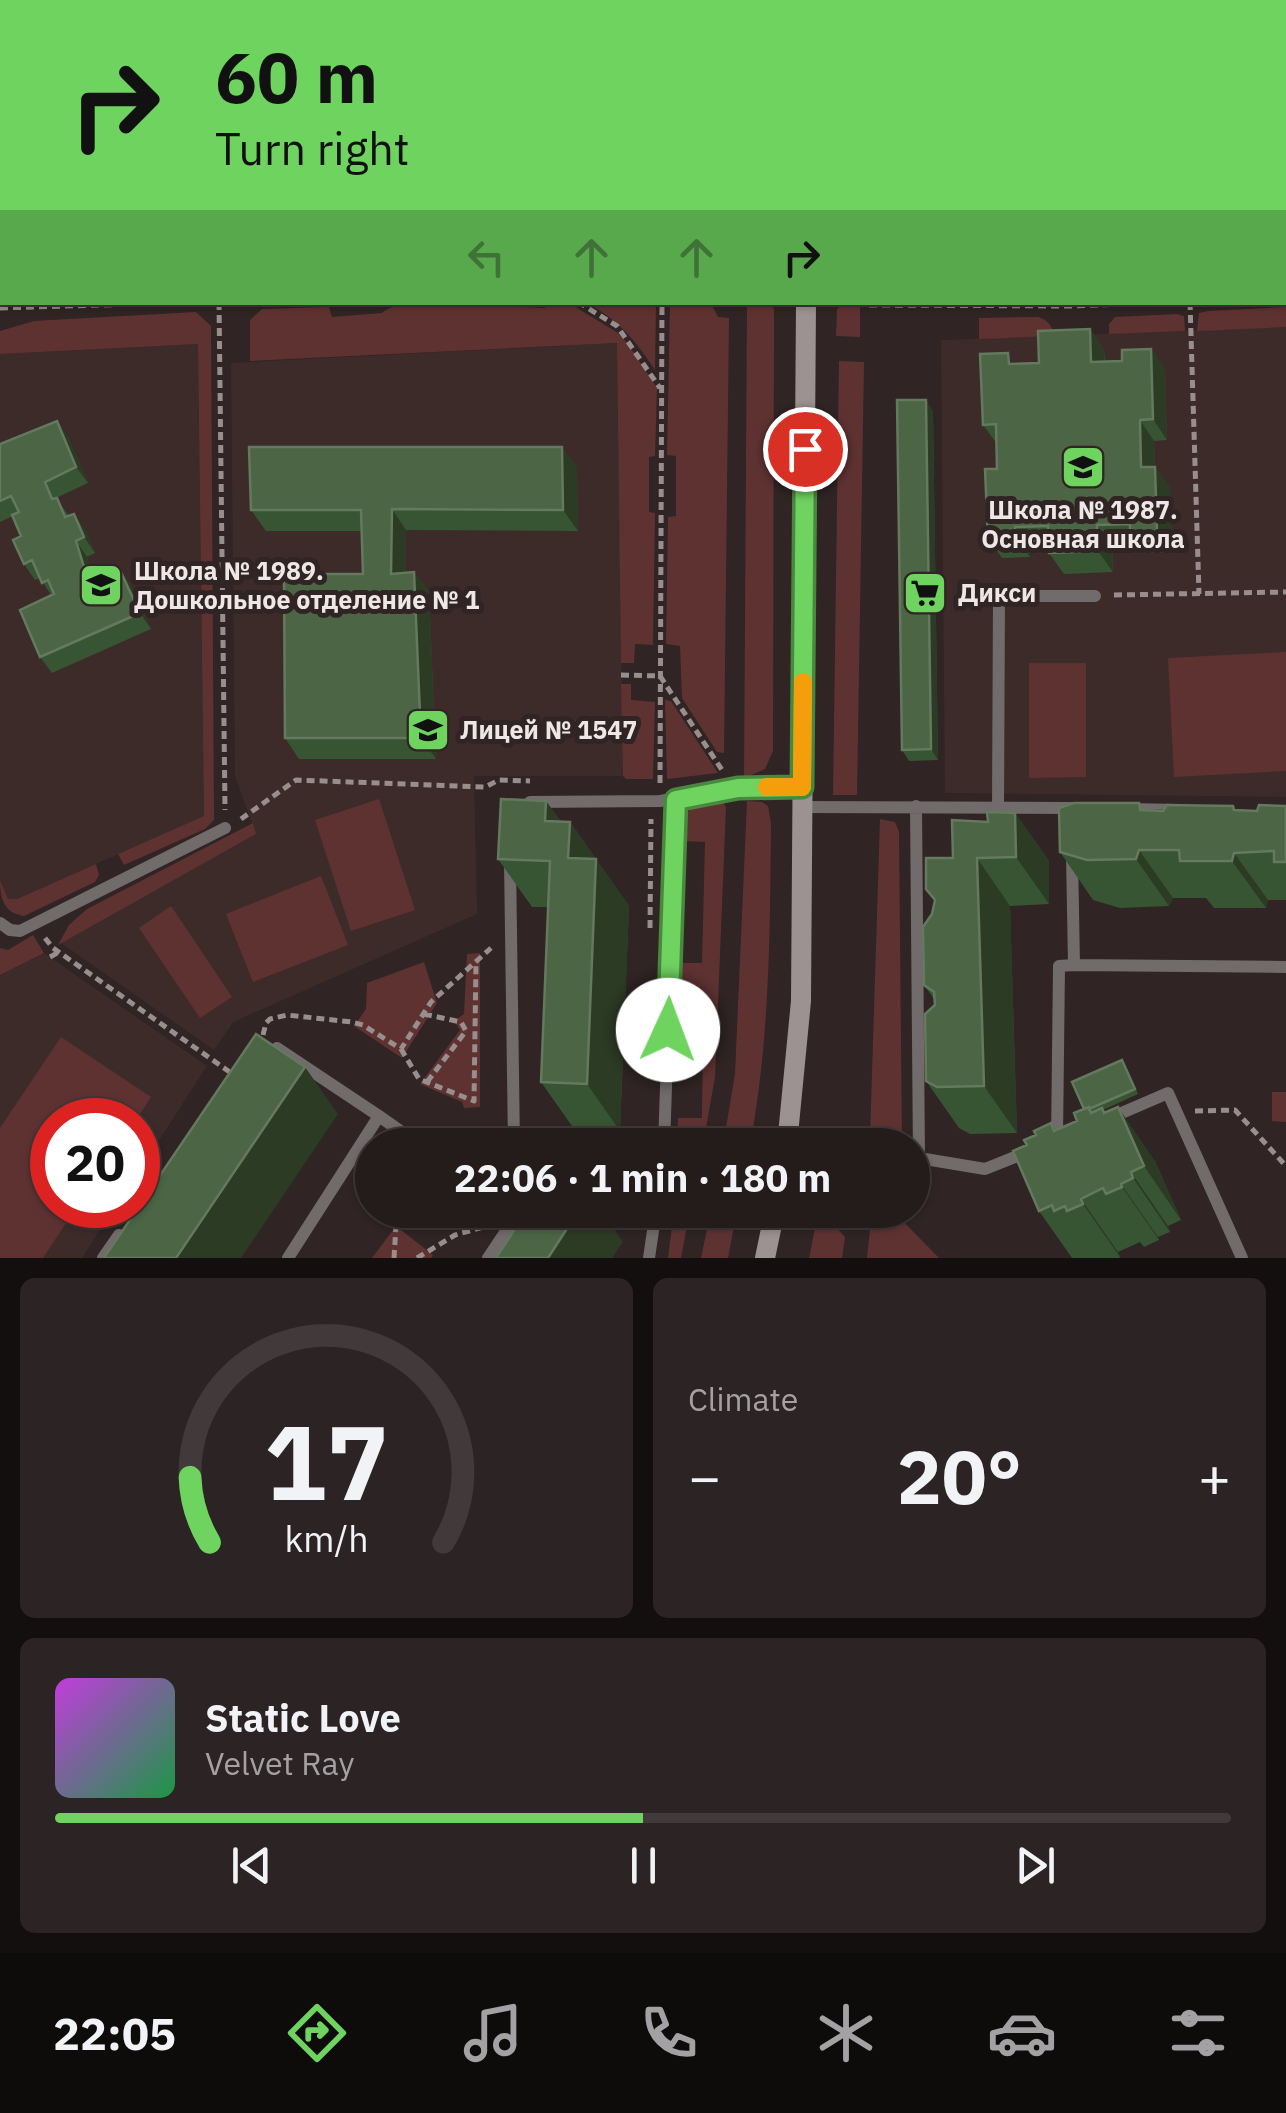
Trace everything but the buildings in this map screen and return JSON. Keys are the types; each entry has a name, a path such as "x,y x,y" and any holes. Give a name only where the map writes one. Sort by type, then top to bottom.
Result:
{"main road":[{"path":"789,1128 801,1001 806,305"},
{"path":"765,1258 771,1228"}],"lane":[{"path":"998,807 999,596 1096,596"},
{"path":"509,802 660,802 738,788 916,806 1090,808"},
{"path":"665,1128 676,800"},
{"path":"916,806 919,1158 984,1169 1073,1133"},
{"path":"1071,808 1072,828"},
{"path":"1110,809 1188,810"},
{"path":"0,923 20,931 225,828"},
{"path":"509,840 514,1128"},
{"path":"1072,848 1074,965"},
{"path":"1057,1140 1059,966 1286,967"},
{"path":"260,1043 267,1042 396,1128"},
{"path":"1088,1126 1168,1093 1242,1258"},
{"path":"288,1258 379,1116"},
{"path":"103,1258 124,1228"},
{"path":"488,1258 506,1228"},
{"path":"650,1258 654,1228"}],"path":[{"path":"0,308 112,305"},
{"path":"218,305 225,828"},
{"path":"583,305 617,326 662,390"},
{"path":"660,802 662,305"},
{"path":"1190,305 1199,594"},
{"path":"1096,596 1286,592"},
{"path":"621,674 660,676"},
{"path":"660,676 725,774 711,778"},
{"path":"225,828 296,780 486,788 499,780 534,781"},
{"path":"34,924 60,952 246,1082"},
{"path":"401,1049 431,1002 510,933"},
{"path":"50,957 60,952"},
{"path":"260,1043 270,1018 352,1022 401,1049 419,1079 474,1100 476,960"},
{"path":"460,1022 475,1012"},
{"path":"423,1014 460,1022 466,1031 475,1032"},
{"path":"427,1082 466,1031"},
{"path":"1177,1112 1236,1110 1286,1166"},
{"path":"394,1258 396,1228"},
{"path":"417,1258 475,1228"}],"shaded area":[{"path":"572,305 618,333 628,344 657,388 655,456 649,457 649,512 655,513 653,645 635,644 634,663 621,663 617,343 250,361 250,320 262,309 329,307 332,317 382,313 391,308"},
{"path":"590,305 656,305 655,370 626,332"},
{"path":"670,305 712,305 718,317 729,318 724,753 717,752 682,698 680,646 666,644 668,517 676,516 676,456 667,455"},
{"path":"747,305 771,305 774,309 773,751 765,769 744,778"},
{"path":"860,306 860,337 836,336 837,309"},
{"path":"1286,307 1286,327 1197,331 1199,313"},
{"path":"196,312 211,326 214,820 205,829 124,865 118,854 204,816 198,344 0,354 0,331 34,321"},
{"path":"1184,316 1185,331 1109,334 1109,324 1115,317"},
{"path":"1038,317 1049,324 1054,336 979,339 979,318"},
{"path":"1286,327 1286,797 945,793 941,340"},
{"name":"Лицей № 1547","path":"617,343 623,776 474,776 477,914 233,1022 214,1050 61,943 256,834 235,776 231,363"},
{"name":"Школа № 1989. Дошкольное отделение № 1","path":"198,344 204,816 17,899 8,899 0,880 0,354"},
{"path":"839,361 864,362 857,795 833,795"},
{"path":"1286,652 1286,771 1174,777 1168,658"},
{"path":"1029,663 1086,663 1086,777 1029,778"},
{"path":"621,684 631,684 631,700 655,702 653,779 623,776"},
{"path":"665,700 671,701 718,773 667,779"},
{"path":"712,798 726,807 715,1077 706,1128 678,1128 678,1118 702,1118 703,1025 679,1024 679,963 702,963 705,842 682,841 683,817 699,801"},
{"path":"379,799 415,910 351,931 315,820"},
{"path":"747,801 762,802 768,806 771,823 769,944 765,1025 753,1128 726,1128 735,1074"},
{"path":"880,819 895,822 899,832 902,1128 870,1128"},
{"path":"253,823 256,834 58,945 69,925 87,909"},
{"path":"96,864 99,875 95,882 24,916 12,912 2,899 0,880 8,899 17,899"},
{"path":"321,876 348,945 253,982 226,914"},
{"path":"171,906 232,997 200,1018 139,928"},
{"path":"33,935 44,953 0,975 0,948 8,950"},
{"path":"44,953 207,1066 160,1139 160,1098 30,1098 30,1228 101,1228 82,1258 0,1258 0,975"},
{"path":"480,953 480,1107 464,1108 462,1102 420,1084 460,1030 454,1021 464,1014 467,954"},
{"path":"424,962 437,1003 402,1058 354,1026 366,1009 367,983"},
{"path":"61,1037 151,1097 30,1098 30,1228 63,1228 43,1258 0,1258 0,1128"},
{"path":"1272,1092 1286,1092 1286,1122 1272,1121"},
{"path":"394,1228 433,1255 431,1258 372,1258"},
{"path":"672,1228 687,1228 681,1258 668,1258"},
{"path":"707,1228 734,1228 728,1258 701,1258"},
{"path":"815,1228 837,1228 845,1237 842,1258 809,1258"},
{"path":"870,1228 910,1228 939,1258 867,1258"}],"slow traffic":[{"path":"767,787 802,787 803,682"}],"place":[{"name":"Школа № 1987. Основная школа","path":"1083,467"},
{"name":"Школа № 1989. Дошкольное отделение № 1","path":"101,585"},
{"name":"Дикси","path":"925,593"},
{"name":"Лицей № 1547","path":"428,730"}],"route":[{"path":"668,1030 676,800 738,788 802,787 805,449"}]}
